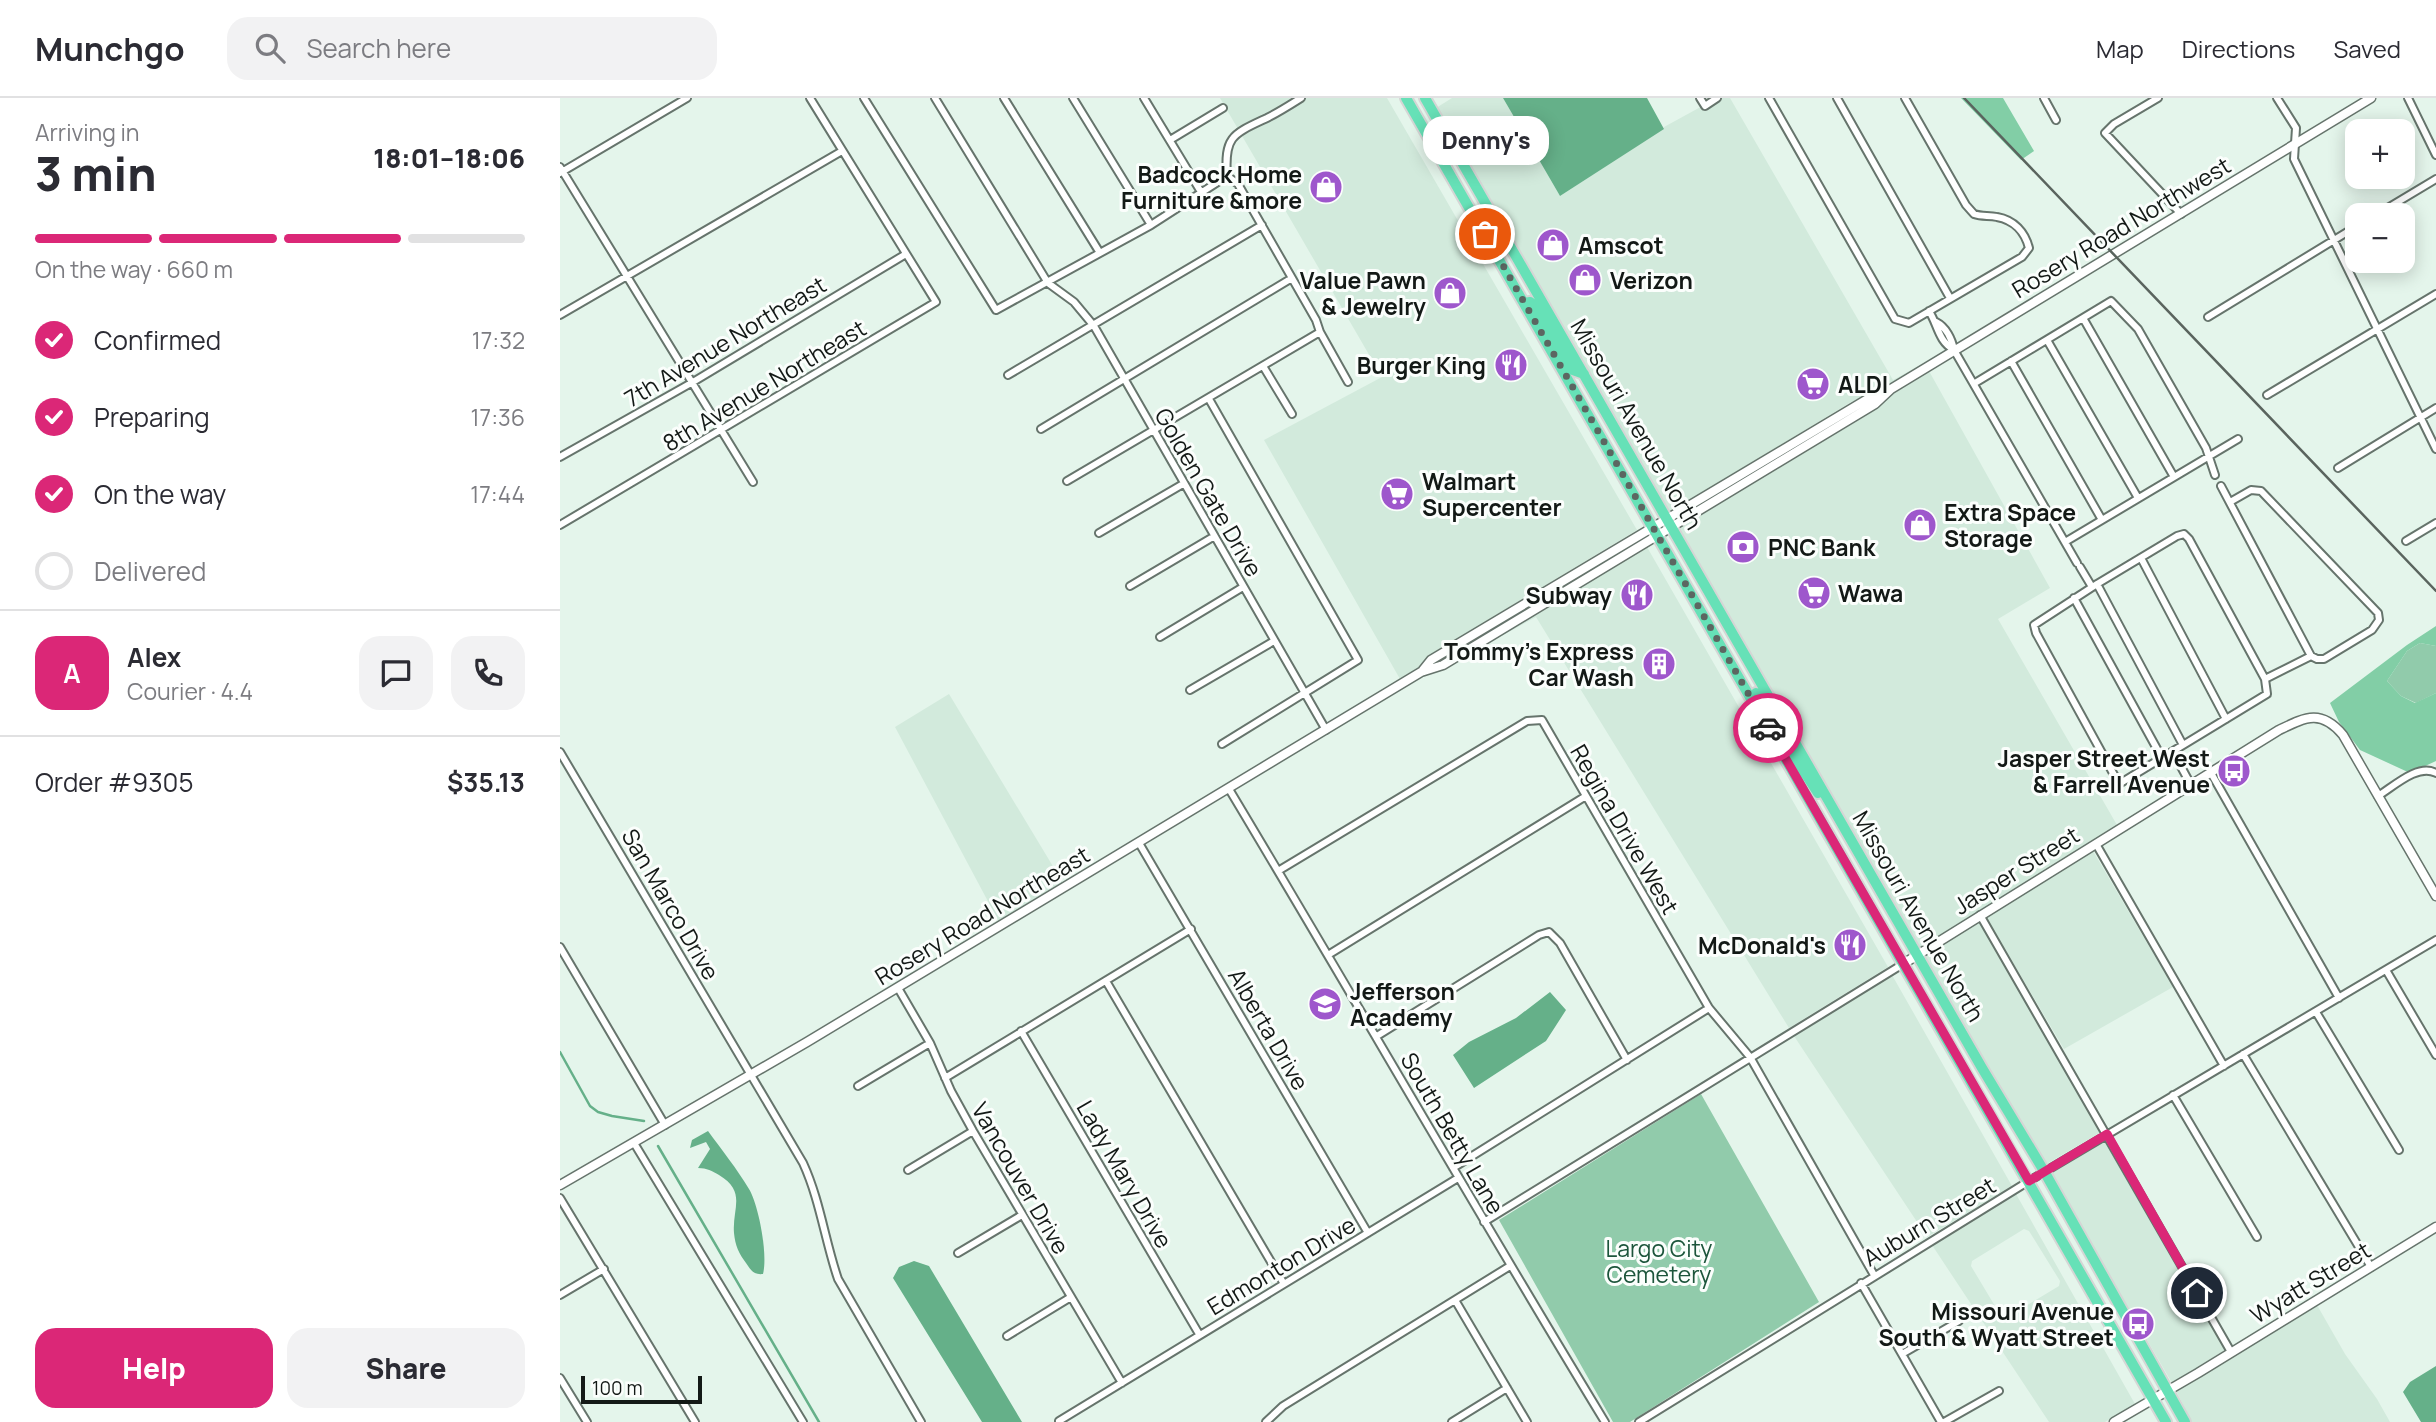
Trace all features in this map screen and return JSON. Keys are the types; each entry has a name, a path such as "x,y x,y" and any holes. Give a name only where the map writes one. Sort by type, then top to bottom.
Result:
{"main road":[{"name":"Missouri Avenue North","path":"1406,98 2166,1422"},
{"name":"Missouri Avenue North","path":"1425,98 2044,1171 2185,1422"},
{"path":"1508,276 1520,282 1532,283"},
{"path":"1524,303 1530,302 1535,306 1573,370 1584,374"},
{"path":"1730,661 1746,677 1779,731 1794,740"},
{"path":"1775,741 1790,750 1812,787 1834,810"}],"street":[{"path":"687,98 561,171 628,275 753,482"},
{"path":"810,98 906,254"},
{"path":"864,98 996,310 1151,225 1227,176"},
{"path":"935,98 1048,283"},
{"path":"1004,98 1100,253"},
{"path":"1073,98 1151,225"},
{"path":"1144,98 1201,192"},
{"path":"1227,176 1227,146 1233,135 1301,98"},
{"path":"1700,98 1705,106 1717,98"},
{"path":"1769,98 1895,319 1909,323 2022,257 2029,248 2020,228 2006,219 1974,214 1966,205 1905,98"},
{"path":"1837,98 1951,298"},
{"path":"2043,98 2056,120"},
{"path":"2158,98 2105,133 2181,214"},
{"path":"2277,98 2296,128 2294,159 2436,449"},
{"name":"Rosery Road Northwest","path":"1670,523 1803,438 1871,397 1891,389 2371,98"},
{"path":"2409,98 2436,155"},
{"path":"1170,140 1223,108"},
{"path":"560,315 842,151"},
{"path":"1227,176 1238,184 1262,225 1348,383"},
{"path":"2396,203 2436,179"},
{"path":"1008,375 1262,225"},
{"path":"2208,317 2345,234"},
{"name":"7th Avenue Northeast","path":"560,457 693,382 906,254"},
{"name":"8th Avenue Northeast","path":"560,525 936,302 906,254"},
{"path":"1041,429 1292,278"},
{"name":"Golden Gate Drive","path":"1048,283 1074,302 1094,326 1326,730"},
{"path":"2267,396 2436,293"},
{"path":"1975,383 2111,301 2138,329 2206,448 2215,475"},
{"path":"1929,311 1936,322 1936,329 1947,346 1954,350 1975,383 2078,565 2094,585 2183,745"},
{"path":"2083,318 2174,477"},
{"path":"1067,481 1320,332"},
{"path":"2047,340 2138,498"},
{"path":"2011,361 2102,520"},
{"path":"1264,366 1292,414"},
{"name":"Rosery Road Northwest","path":"1670,523 1762,473 1875,404 1891,389"},
{"path":"1209,399 1358,660 1222,744"},
{"path":"2338,468 2436,408"},
{"path":"1762,473 1768,464 1797,446 1803,438"},
{"path":"2066,542 2238,439"},
{"path":"1098,533 1183,484"},
{"path":"2221,486 2311,656"},
{"path":"2230,502 2251,490 2261,491 2375,608 2379,620 2372,630 2324,659 2311,656 2264,679"},
{"name":"Rosery Road Northeast","path":"560,1185 898,988 1421,673 1443,664 1670,523"},
{"path":"2406,541 2436,523"},
{"path":"2184,534 2189,539 2264,679 2267,694 2119,784 2034,625 2141,558 2184,534"},
{"path":"1130,586 1213,537"},
{"path":"2141,558 2226,719"},
{"path":"1160,637 1243,587"},
{"path":"2074,598 2162,758"},
{"path":"1190,690 1273,641"},
{"name":"Jasper Street","path":"1484,1222 2297,721 2311,717 2323,718 2333,724 2343,735 2378,796"},
{"name":"Regina Drive West","path":"1278,871 1506,733 1527,721 1542,720 1709,1008 1750,1057 1874,1275"},
{"name":"San Marco Drive","path":"560,751 811,1181 838,1279 920,1422"},
{"path":"2173,752 2191,785"},
{"path":"2436,773 2433,770 2423,770 2378,796 2432,879 2436,896"},
{"path":"2211,773 2339,998"},
{"name":"South Betty Lane","path":"1229,789 1605,1422"},
{"path":"1328,956 1586,796"},
{"name":"Alberta Drive","path":"1139,843 1368,1233"},
{"path":"2096,844 2224,1066"},
{"path":"1980,915 2231,1352"},
{"path":"945,1078 1191,929"},
{"path":"1377,1036 1539,935 1549,932 1560,943 1627,1060"},
{"name":"Auburn Street","path":"1639,1422 2044,1171 2436,940"},
{"path":"560,947 665,1125"},
{"path":"2386,970 2436,1055"},
{"path":"1106,982 1284,1284"},
{"name":"Vancouver Drive","path":"898,988 930,1043 973,1131 1122,1382"},
{"path":"1453,1168 1709,1008"},
{"path":"2316,1012 2399,1150"},
{"name":"Lady Mary Drive","path":"1021,1031 1199,1334"},
{"path":"858,1086 930,1043"},
{"path":"2243,1054 2371,1267"},
{"path":"2173,1095 2257,1237"},
{"path":"908,1170 973,1131"},
{"path":"634,1143 803,1422"},
{"name":"Edmonton Drive","path":"1059,1421 1458,1178"},
{"path":"560,1198 695,1422"},
{"path":"958,1253 1022,1214"},
{"name":"Wyatt Street","path":"2114,1422 2436,1227"},
{"path":"1266,1422 1283,1406 1510,1266"},
{"path":"560,1295 604,1269"},
{"path":"1861,1283 1942,1422 1998,1391"},
{"path":"1007,1336 1071,1297"},
{"path":"1455,1300 1527,1422"},
{"path":"1902,1354 1959,1321"},
{"path":"560,1378 587,1422"},
{"path":"1452,1422 1507,1388"}],"shaded area":[{"path":"1220,98 1387,98 1637,530 1428,656 1418,668 1400,679 1264,440 1382,377"},
{"path":"1452,98 1503,98 1560,196 1664,127 1717,98 1730,98 1893,380 1924,363 1889,385 1851,402 1669,513 1436,108"},
{"path":"1503,98 1647,98 1664,129 1560,196"},
{"path":"1961,98 2003,98 2034,151 2021,160"},
{"path":"1929,371 2050,588 1998,619 2117,825 1919,948 1678,528 1878,408 1894,393"},
{"path":"1647,547 1888,967 1789,1028 1536,617 1474,651"},
{"path":"2436,626 2436,646 2420,643 2407,651 2387,681 2401,696 2415,703 2436,693 2436,761 2410,773 2360,750 2339,722 2330,703"},
{"path":"949,694 1063,883 999,922 895,727"},
{"path":"2093,851 2173,987 2064,1049 1986,917"},
{"path":"1979,921 2101,1132 2045,1165 1923,957"},
{"path":"1892,975 2012,1186 1927,1237 1794,1036"},
{"path":"1550,992 1566,1010 1546,1041 1474,1088 1453,1055 1469,1042 1516,1018"},
{"path":"708,1131 740,1174 753,1197 763,1243 763,1274 751,1270 736,1245 736,1194 733,1188 728,1181 716,1174 698,1168 710,1149 706,1142 690,1148 692,1140"},
{"path":"2106,1140 2225,1350 2172,1383 2050,1173"},
{"path":"2016,1194 2135,1404 2105,1422 2049,1422 1932,1245","holes":["2024,1229 2029,1231 2060,1281 2059,1286 2006,1318 2001,1316 1971,1266 1972,1261"]},
{"path":"914,1261 929,1266 1022,1422 982,1422 893,1278 899,1267"},
{"path":"2317,1305 2345,1354 2390,1422 2192,1422 2176,1391"},
{"path":"2436,1366 2436,1422 2421,1422 2403,1392 2410,1382"}],"green space":[{"path":"2420,643 2436,646 2436,693 2416,703 2401,696 2387,681 2407,651"},
{"name":"Largo City Cemetery","path":"1701,1094 1819,1302 1630,1422 1613,1422 1499,1220"}],"waterway":[{"path":"560,1052 590,1106 598,1112 612,1116 644,1121"},
{"path":"658,1146 819,1422"}],"railway":[{"path":"1964,98 2436,591"}],"way so far":[{"path":"1485,234 1768,728"}],"place":[{"name":"Badcock Home Furniture &more","path":"1326,187"},
{"name":"Denny's","path":"1485,234"},
{"name":"Amscot","path":"1553,245"},
{"name":"Verizon","path":"1585,280"},
{"name":"Value Pawn & Jewelry","path":"1450,293"},
{"name":"Burger King","path":"1511,365"},
{"name":"ALDI","path":"1813,384"},
{"name":"Walmart Supercenter","path":"1397,494"},
{"name":"Extra Space Storage","path":"1920,525"},
{"name":"PNC Bank","path":"1743,547"},
{"name":"Wawa","path":"1814,593"},
{"name":"Subway","path":"1637,595"},
{"name":"Tommy's Express Car Wash","path":"1659,664"},
{"name":"Jasper Street West & Farrell Avenue","path":"2234,771"},
{"name":"McDonald's","path":"1850,945"},
{"name":"Jefferson Academy","path":"1325,1004"},
{"name":"Missouri Avenue South & Wyatt Street","path":"2138,1324"}],"route":[{"path":"1768,728 2029,1181 2107,1134 2197,1293"}]}
